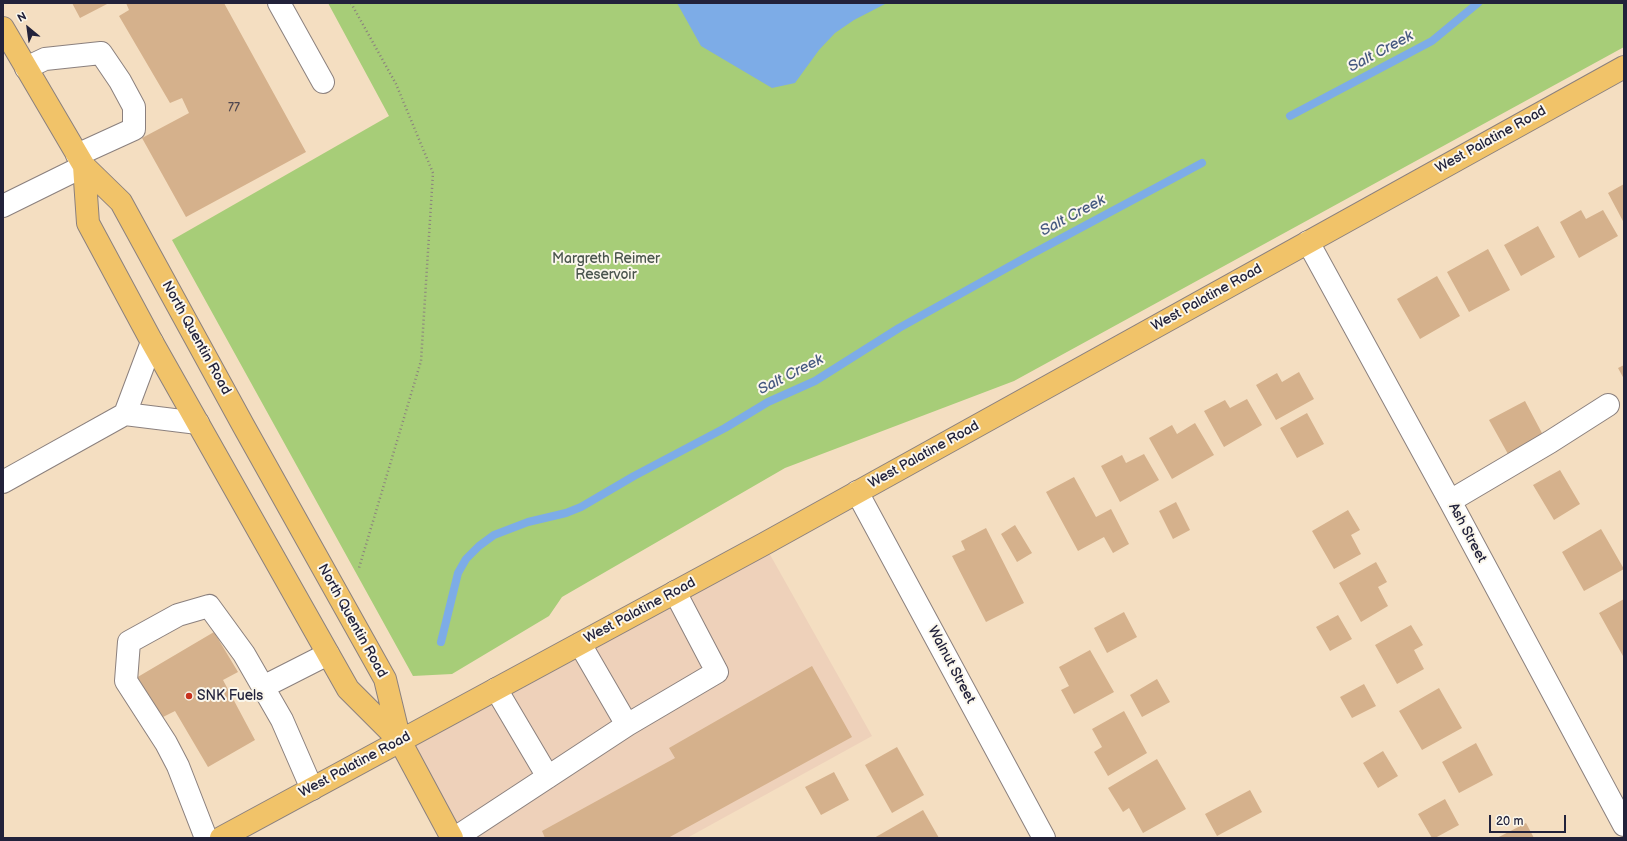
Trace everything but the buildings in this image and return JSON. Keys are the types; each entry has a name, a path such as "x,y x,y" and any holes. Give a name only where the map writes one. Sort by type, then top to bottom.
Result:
{"main road":[{"name":"North Quentin Road","path":"3,28 80,161 121,202 243,425 385,679 400,741"},
{"name":"West Palatine Road","path":"221,838 764,544 1624,66"},
{"name":"North Quentin Road","path":"80,161 88,223 152,342 348,689 400,741"},
{"path":"400,741 454,838"}],"street":[{"path":"278,3 323,82"},
{"path":"3,206 134,129 134,107 120,81 101,53 45,59 26,68"},
{"name":"Ash Street","path":"1308,242 1450,501 1624,825"},
{"path":"125,414 152,342"},
{"path":"1450,501 1550,442 1608,405"},
{"path":"3,482 125,414 198,423"},
{"name":"Walnut Street","path":"857,492 1044,838"},
{"path":"454,838 627,725 717,672 675,592"},
{"path":"206,838 178,766 166,743 126,681 129,642 178,615 209,606 244,654 264,687 282,720 312,789"},
{"path":"580,644 627,725"},
{"path":"264,687 328,654"},
{"path":"496,689 548,777"}],"path":[{"path":"351,3 396,84 433,173 421,362 359,568"}],"shaded area":[{"path":"764,544 872,736 687,838 452,838 400,741"}],"green space":[{"name":"Margreth Reimer Reservoir","path":"328,3 1624,3 1624,47 1014,381 785,468 562,597 549,616 452,674 413,676 172,240 389,116"}],"water":[{"path":"677,3 887,3 854,20 835,33 819,50 795,83 772,88 701,46"}],"waterway":[{"name":"Salt Creek","path":"1290,116 1432,41 1478,3"},
{"name":"Salt Creek","path":"441,642 458,573 466,559 479,546 494,535 528,522 566,513 581,507 634,476 725,428 768,402 815,381 899,328 1030,255 1202,163"}],"place":[{"name":"SNK Fuels","path":"189,696"}]}
